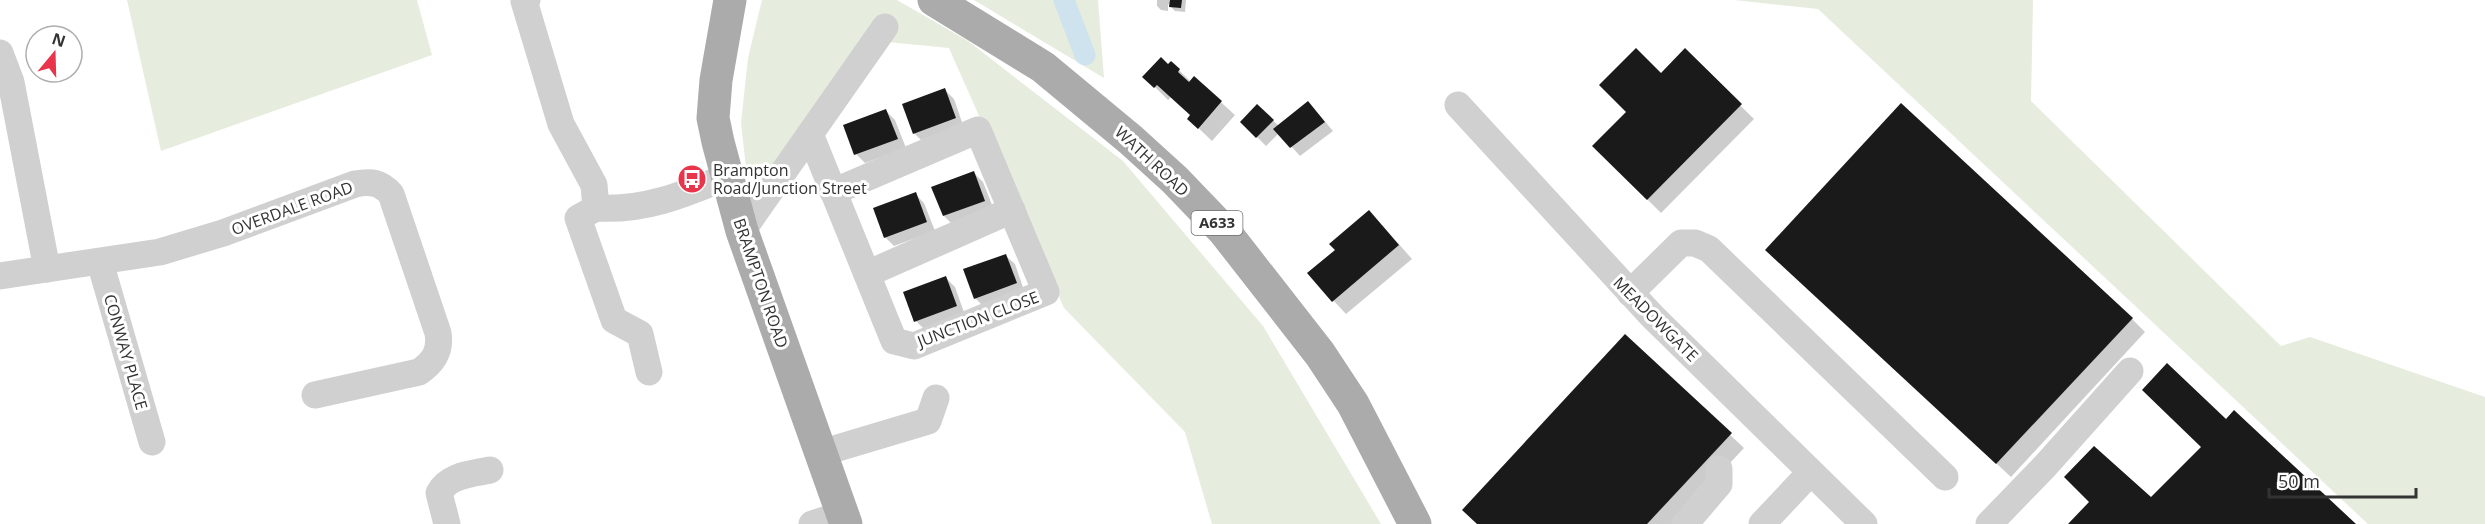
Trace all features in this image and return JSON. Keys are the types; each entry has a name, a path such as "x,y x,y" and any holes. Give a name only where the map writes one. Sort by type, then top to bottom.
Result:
{"main road":[{"name":"BRAMPTON ROAD","path":"730,0 716,80 713,118 726,177 742,231 844,519"},
{"name":"WATH ROAD","path":"934,0 1043,67 1131,140 1175,180 1224,231 1320,354 1350,398 1415,524"}],"street":[{"path":"527,0 524,1 561,124 594,185 596,208"},
{"path":"742,231 810,134 874,32"},
{"path":"0,53 46,269"},
{"name":"MEADOWGATE","path":"1458,105 1630,293 1864,524"},
{"name":"JUNCTION CLOSE","path":"810,134 894,341 914,346 1046,292 978,130 834,192"},
{"path":"649,372 640,334 614,320 578,218 596,208 615,209 668,200 726,177"},
{"name":"OVERDALE ROAD","path":"0,276 160,252 194,243 356,184 368,181 382,185 391,194 438,333 440,342 437,354 429,365 419,372 315,395"},
{"path":"867,274 1012,210"},
{"path":"1630,293 1681,243 1695,243 1709,249 1945,477"},
{"name":"CONWAY PLACE","path":"100,262 152,442"},
{"path":"1989,524 2046,465 2130,371"},
{"path":"821,453 928,421 936,398"},
{"path":"1689,523 1719,484 1719,469"},
{"path":"447,524 439,493 443,485 451,480 490,470"},
{"path":"1762,524 1810,473"},
{"path":"812,524 844,519"}],"shaded area":[{"path":"127,0 417,0 432,55 161,151"},
{"path":"762,0 897,0 968,41 1123,161 1263,326 1381,524 1212,524 1185,432 1064,308 949,48 887,42 753,230 741,123 748,58"},
{"path":"974,0 1098,0 1104,78"},
{"path":"1734,0 2033,0 2031,101 2281,346 2310,337 2485,397 2485,524 2368,524 1818,9"}],"building":[{"path":"1170,0 1182,0 1181,8 1169,7"},
{"path":"1636,48 1661,73 1685,48 1742,104 1647,200 1592,146 1626,112 1599,85"},
{"path":"1161,57 1168,64 1171,61 1180,69 1178,72 1189,82 1194,76 1222,101 1198,129 1187,119 1190,115 1157,85 1154,88 1142,77"},
{"path":"945,88 956,118 913,134 902,104"},
{"path":"1308,101 1325,122 1290,148 1273,129"},
{"path":"1901,103 2133,318 1996,464 1765,250"},
{"path":"1257,104 1274,120 1256,138 1240,122"},
{"path":"886,109 898,139 854,155 843,125"},
{"path":"974,171 985,201 943,216 931,187"},
{"path":"916,192 927,222 884,238 873,208"},
{"path":"1369,210 1399,245 1332,302 1307,273 1335,250 1329,244"},
{"path":"1006,254 1017,283 974,299 963,269"},
{"path":"946,276 957,306 914,322 903,292"},
{"path":"1625,334 1732,433 1647,524 1477,524 1462,510"},
{"path":"2167,363 2226,419 2234,410 2356,524 2068,524 2089,502 2064,477 2094,446 2151,497 2201,447 2142,390"}],"waterway":[{"path":"1064,0 1085,55"}],"place":[{"name":"Brampton Road/Junction Street","path":"692,179"}]}
